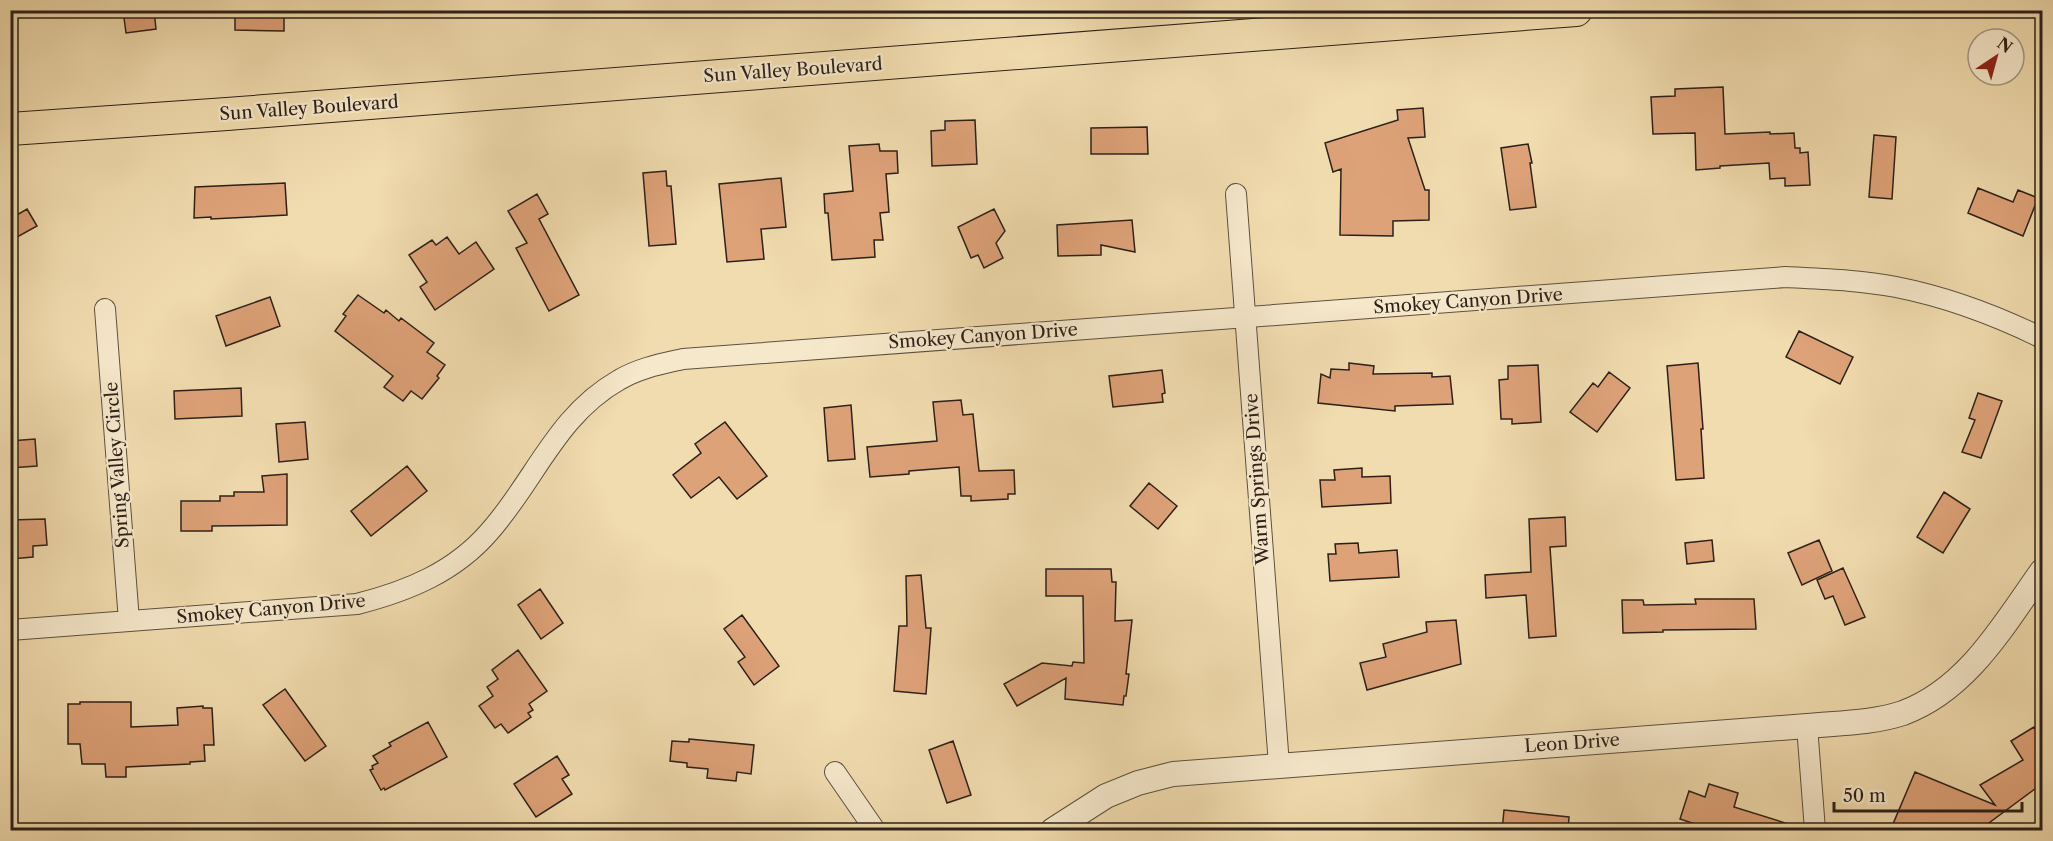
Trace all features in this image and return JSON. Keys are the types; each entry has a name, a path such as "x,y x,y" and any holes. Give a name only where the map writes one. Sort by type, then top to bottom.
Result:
{"main road":[{"name":"Sun Valley Boulevard","path":"10,129 1576,10"}],"street":[{"name":"Warm Springs Drive","path":"1236,194 1279,765"},
{"name":"Smokey Canyon Drive","path":"10,630 357,604 392,595 426,581 462,558 490,532 567,423 592,398 620,380 652,366 683,359 1786,277 1843,279 1896,287 1981,311 2043,338"},
{"name":"Spring Valley Circle","path":"105,309 129,621"},
{"name":"Leon Drive","path":"1053,831 1106,796 1138,783 1173,774 1807,726 1874,720 1903,713 1932,699 1958,680 1981,655 2043,571"},
{"path":"1807,726 1815,831"},
{"path":"835,772 875,831"}],"building":[{"path":"123,10 154,10 156,29 126,33"},
{"path":"235,10 284,10 284,31 235,30"},
{"path":"1723,87 1725,134 1794,133 1795,148 1800,148 1800,153 1808,152 1810,185 1785,186 1785,178 1770,179 1769,163 1696,170 1695,133 1653,134 1651,97 1675,96 1675,89"},
{"path":"1423,108 1425,137 1408,138 1425,190 1429,190 1429,220 1393,221 1393,236 1340,235 1341,169 1333,172 1325,143 1398,120 1397,110"},
{"path":"975,120 977,164 932,166 931,131 945,130 945,121"},
{"path":"1147,127 1148,154 1091,154 1091,128"},
{"path":"1874,135 1896,137 1892,199 1869,197"},
{"path":"879,144 880,151 897,151 898,173 886,174 889,212 880,213 883,240 874,240 875,257 832,260 824,194 853,191 849,146"},
{"path":"1528,144 1536,207 1510,210 1501,148"},
{"path":"666,171 667,186 671,186 676,244 649,246 643,173"},
{"path":"781,178 786,227 761,229 764,259 727,262 719,184"},
{"path":"285,183 287,215 194,218 195,187"},
{"path":"1978,188 2013,202 2018,190 2038,198 2023,236 1968,213"},
{"path":"537,194 548,214 539,219 579,295 549,311 516,248 527,243 508,211"},
{"path":"27,209 37,226 10,241 10,219"},
{"path":"994,209 1005,231 996,243 1003,258 984,268 978,255 971,258 958,227"},
{"path":"1132,220 1135,252 1101,245 1101,255 1058,256 1057,225"},
{"path":"447,237 459,254 476,242 494,269 435,310 420,287 427,282 409,255 432,240 436,245"},
{"path":"358,295 384,313 386,310 399,321 401,318 434,343 427,352 445,365 437,376 439,378 422,399 411,391 403,401 384,387 393,376 335,331 346,316 343,314"},
{"path":"270,297 280,326 226,346 216,316"},
{"path":"1799,331 1853,357 1840,384 1786,357"},
{"path":"1349,363 1374,366 1373,374 1432,373 1432,377 1450,376 1453,404 1395,406 1395,411 1318,403 1321,374 1330,378 1331,369 1349,370"},
{"path":"1698,363 1704,478 1676,480 1667,366"},
{"path":"1538,365 1541,422 1512,424 1512,419 1501,419 1499,380 1508,379 1508,366"},
{"path":"1162,370 1165,393 1162,394 1163,402 1113,407 1109,376"},
{"path":"1609,372 1630,388 1597,432 1570,412 1593,383 1598,387"},
{"path":"241,388 242,416 175,419 174,391"},
{"path":"1978,393 2002,401 1981,458 1962,452 1975,420 1969,418"},
{"path":"961,400 963,415 973,414 979,471 1014,470 1015,494 1008,494 1008,499 971,501 971,496 961,496 959,467 870,477 867,447 937,441 933,402"},
{"path":"851,405 855,459 828,461 824,408"},
{"path":"305,422 308,459 279,462 276,424"},
{"path":"725,422 767,476 737,499 719,477 691,498 673,475 701,453 695,444"},
{"path":"35,439 37,466 10,468 10,441"},
{"path":"407,466 427,491 371,536 351,511"},
{"path":"1362,468 1362,477 1390,476 1391,503 1322,507 1320,480 1335,480 1334,470"},
{"path":"287,474 287,525 212,526 212,531 181,531 181,501 220,501 220,496 234,496 234,492 264,492 262,476"},
{"path":"1149,483 1177,506 1158,529 1130,506"},
{"path":"1944,492 1970,509 1943,553 1917,537"},
{"path":"1565,517 1566,546 1550,547 1556,636 1529,638 1526,595 1486,598 1485,575 1531,572 1529,519"},
{"path":"45,519 47,545 33,546 33,557 11,559 10,520"},
{"path":"1712,540 1714,561 1687,564 1685,543"},
{"path":"1819,540 1832,571 1802,585 1788,553"},
{"path":"1358,543 1359,553 1397,550 1399,577 1330,581 1328,554 1336,554 1335,544"},
{"path":"1843,568 1865,617 1845,625 1833,596 1825,599 1817,580"},
{"path":"1046,569 1111,569 1112,582 1116,582 1115,621 1132,620 1126,674 1129,674 1123,705 1065,699 1066,678 1017,706 1004,684 1042,663 1072,666 1073,662 1084,663 1083,596 1046,596"},
{"path":"921,575 926,628 931,628 926,694 894,691 899,626 907,626 906,576"},
{"path":"540,589 563,623 541,639 518,605"},
{"path":"1695,599 1754,599 1756,629 1623,633 1622,600 1643,600 1644,605 1696,604"},
{"path":"742,615 779,666 754,685 738,662 745,657 724,629"},
{"path":"1456,620 1461,664 1367,690 1360,663 1386,657 1383,644 1427,632 1426,622"},
{"path":"518,650 547,691 529,704 533,710 528,713 531,717 508,733 501,724 495,728 479,706 493,696 487,687 498,679 492,670"},
{"path":"285,689 326,746 305,761 263,705"},
{"path":"80,702 131,702 131,727 178,725 177,708 203,706 203,708 212,708 214,745 204,745 205,761 190,762 190,764 126,767 126,777 106,777 105,764 82,764 80,744 68,744 68,704 80,704"},
{"path":"428,722 447,757 381,790 370,770 378,763 373,756 391,746 389,743"},
{"path":"2034,727 2043,741 2043,791 2039,786 1978,831 1942,831 1926,824 1923,831 1907,831 1893,824 1915,772 1995,805 1980,785 2023,760 2011,741"},
{"path":"689,739 754,745 751,774 737,772 736,781 707,778 708,769 687,767 687,763 670,761 672,741 689,742"},
{"path":"953,741 971,795 947,803 929,750"},
{"path":"557,756 569,775 562,779 572,794 536,817 514,784"},
{"path":"1709,784 1738,793 1734,807 1795,826 1794,831 1716,831 1680,819 1689,791 1705,797"},
{"path":"1504,810 1569,817 1568,831 1502,831"}]}
